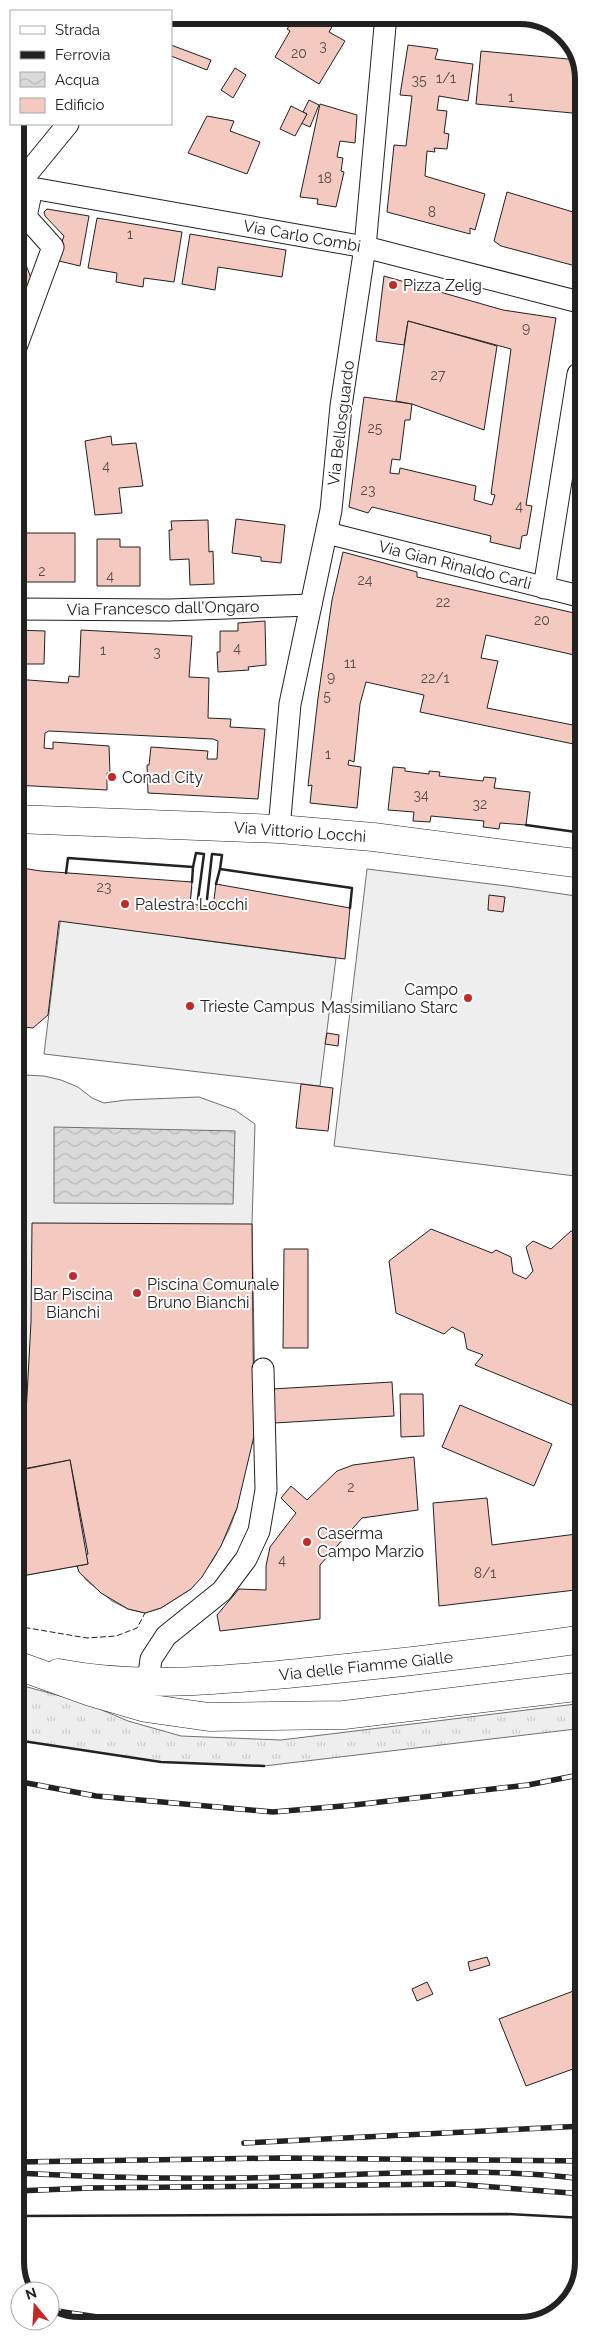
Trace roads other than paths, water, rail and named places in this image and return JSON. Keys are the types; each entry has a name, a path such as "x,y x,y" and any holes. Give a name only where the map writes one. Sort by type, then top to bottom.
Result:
{"main road":[{"name":"Via Vittorio Locchi","path":"24,819 279,829 382,838 575,863"},
{"name":"Via delle Fiamme Gialle","path":"24,1666 90,1678 148,1682 200,1682 354,1668 575,1640"},
{"path":"24,1668 91,1692 146,1708 208,1717 344,1715 575,1687"}],"street":[{"name":"Via Bellosguardo","path":"279,829 290,704 331,510 341,406 365,247 385,24"},
{"path":"24,180 67,125"},
{"name":"Via Carlo Combi","path":"24,186 365,247 575,301"},
{"path":"24,206 26,217 53,247 24,326"},
{"path":"544,588 575,393"},
{"name":"Via Gian Rinaldo Carli","path":"326,533 575,595"},
{"name":"Via Francesco dall'Ongaro","path":"24,609 169,610 311,606"},
{"path":"148,1682 151,1659 166,1636 222,1591 246,1559 259,1531 266,1490 263,1369"}],"water":[{"path":"54,1127 235,1131 233,1204 54,1203"}],"railway":[{"path":"24,1782 96,1796 273,1812 354,1805 528,1785 575,1776"},
{"path":"244,2143 575,2126"},
{"path":"24,2162 279,2158 575,2161"},
{"path":"24,2173 215,2178 456,2172 575,2178"},
{"path":"24,2191 90,2188 453,2184 575,2193"},
{"path":"60,2311 98,2317"}],"place":[{"name":"Pizza Zelig","path":"393,285"},
{"name":"Conad City","path":"112,777"},
{"name":"Palestra Locchi","path":"125,904"},
{"name":"Campo Massimiliano Starc","path":"468,998"},
{"name":"Trieste Campus","path":"190,1006"},
{"name":"Bar Piscina Bianchi","path":"73,1276"},
{"name":"Piscina Comunale Bruno Bianchi","path":"137,1293"},
{"name":"Caserma Campo Marzio","path":"307,1542"}]}
